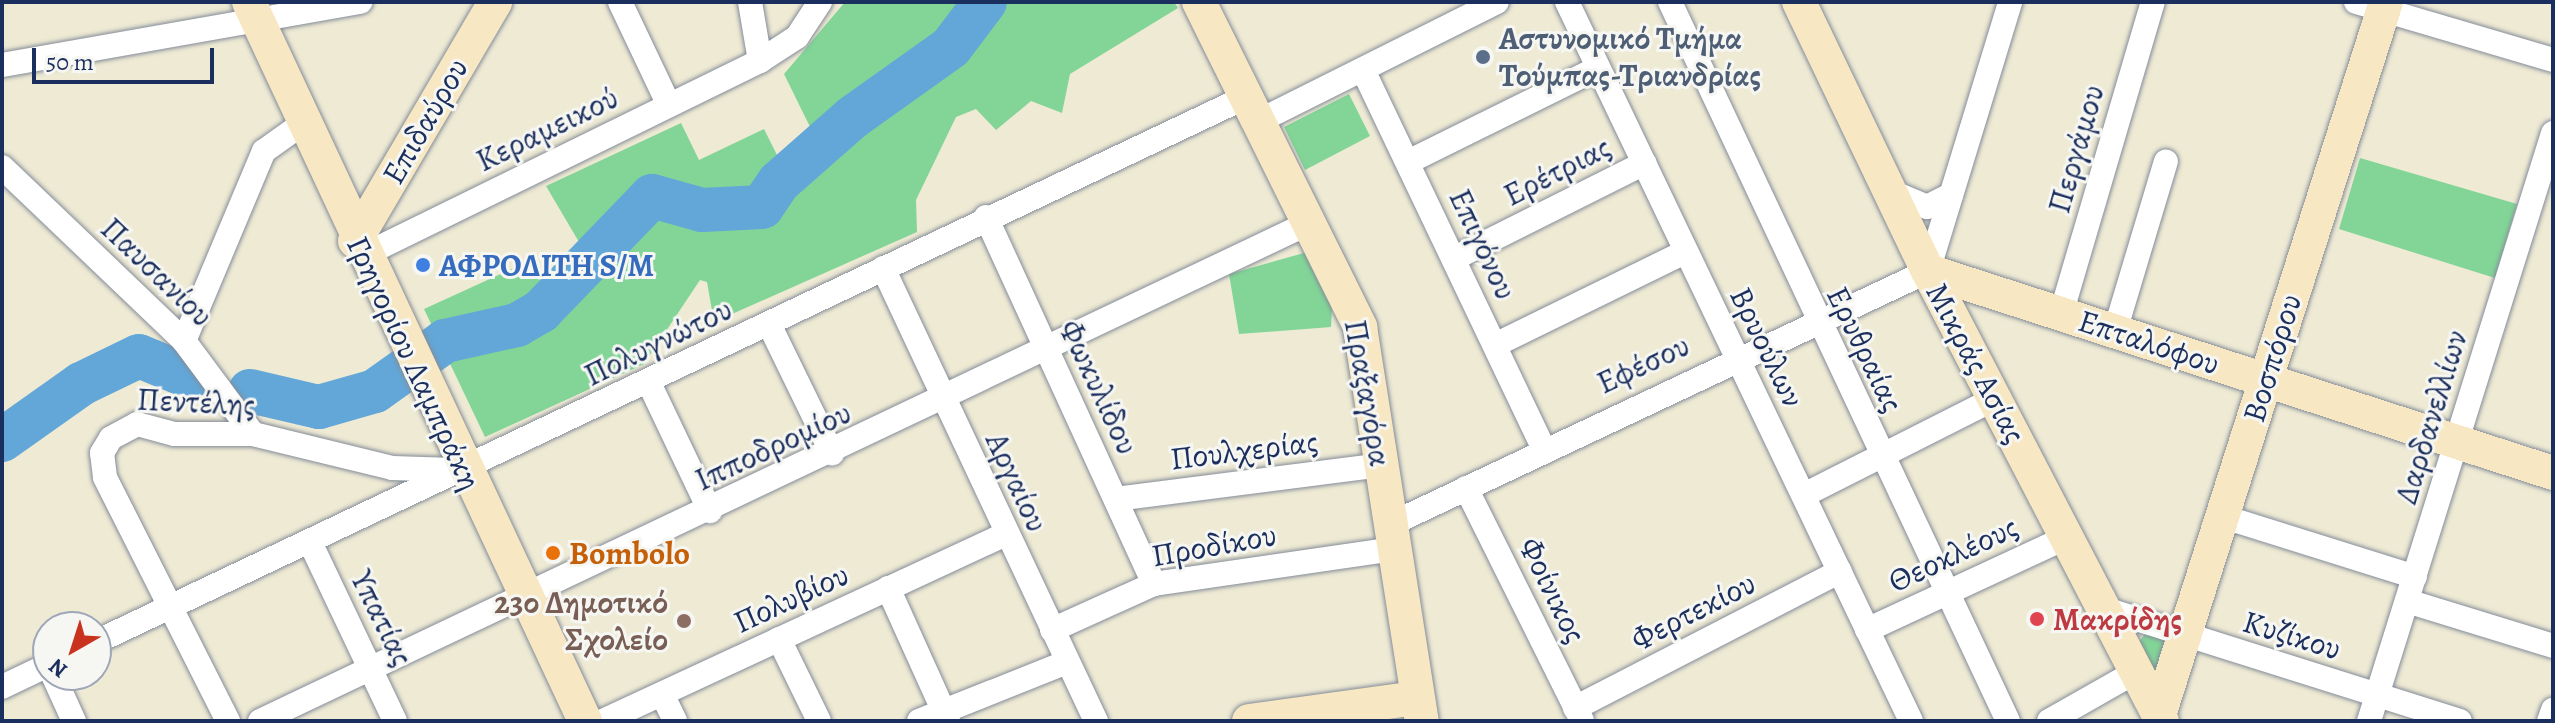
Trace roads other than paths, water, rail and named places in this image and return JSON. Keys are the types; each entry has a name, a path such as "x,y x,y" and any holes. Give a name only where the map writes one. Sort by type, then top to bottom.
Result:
{"street":[{"path":"2,65 254,12 361,2"},
{"name":"Επιδαύρου","path":"358,248 495,2"},
{"path":"620,2 669,105"},
{"path":"750,2 760,61"},
{"name":"Κεραμεικού","path":"358,248 760,61 797,37 820,2"},
{"name":"Πραξαγόρα","path":"1199,2 1311,222 1360,327 1420,710"},
{"name":"Πολυγνώτου","path":"112,634 649,383 986,217 1252,109 1363,70 1497,2"},
{"name":"Βρυούλων","path":"1567,2 1911,721"},
{"name":"Ερυθραίας","path":"1670,2 1814,320 1951,591 2008,721"},
{"name":"Μικράς Ασίας","path":"1799,2 1928,271 2160,718"},
{"path":"1928,271 2010,2"},
{"name":"Περγάμου","path":"2061,314 2153,2"},
{"path":"2375,5 2553,60"},
{"name":"Βοσπόρου","path":"2160,718 2224,517 2375,5"},
{"name":"Γρηγορίου Λαμπράκη","path":"254,12 358,248 585,721"},
{"path":"1408,162 1598,68"},
{"name":"Επιγόνου","path":"1363,70 1543,447"},
{"path":"184,341 264,151 302,124"},
{"name":"Δαρδανελλίων","path":"2369,721 2553,133"},
{"path":"2115,331 2166,161"},
{"name":"Ερέτριας","path":"1455,258 1645,163"},
{"name":"Παυσανίου","path":"2,167 184,341 253,434"},
{"path":"1892,192 1927,207 1951,195"},
{"name":"Φωκυλίδου","path":"986,217 1154,584"},
{"name":"Ιπποδρομίου","path":"260,721 1048,351 1311,222"},
{"path":"1495,345 1685,252"},
{"name":"Αργαίου","path":"883,268 1096,721"},
{"name":"Εφέσου","path":"1391,537 1466,488 1543,447 1814,320 1928,271"},
{"name":"Επταλόφου","path":"1928,271 2553,473"},
{"path":"1961,334 1988,290"},
{"path":"769,324 832,453"},
{"path":"649,383 710,511"},
{"path":"1804,495 1996,398"},
{"name":"Πεντέλης","path":"170,607 105,477 105,446 137,424 175,434 253,434 392,468 464,470"},
{"name":"Πουλχερίας","path":"1116,499 1381,465"},
{"name":"Φοίνικος","path":"1466,488 1579,714"},
{"path":"2224,517 2415,577"},
{"name":"Πολυβίου","path":"603,721 1006,534"},
{"name":"Προδίκου","path":"1052,630 1154,584 1391,537"},
{"name":"Θεοκλέους","path":"1867,630 2067,537"},
{"name":"Υπατίας","path":"310,542 395,721"},
{"name":"Φερτεκίου","path":"1579,714 1840,571"},
{"path":"888,588 946,716"},
{"path":"2407,601 2553,646"},
{"path":"170,607 228,721"},
{"name":"Κυζίκου","path":"2105,609 2460,721"},
{"path":"779,639 819,721"},
{"path":"919,721 946,716 1067,662"},
{"path":"2049,721 2137,671"},
{"path":"2,687 32,673"},
{"path":"60,691 74,721"},
{"path":"662,694 675,721"},
{"path":"1250,721 1420,710"},
{"path":"2549,721 2553,710"}],"waterway":[{"path":"250,391 319,407 375,391 445,341 517,325 541,311 652,196 702,210 762,207 779,182 853,117 951,47 985,2"},
{"path":"2,440 81,384 139,356 190,377"}],"place":[{"name":"Αστυνομικό Τμήμα Τούμπας-Τριανδρίας","path":"1483,57"},
{"name":"ΑΦΡΟΔΙΤΗ S/M","path":"423,265"},
{"name":"Bombolo","path":"553,553"},
{"name":"Μακρίδης","path":"2037,619"},
{"name":"23ο Δημοτικό Σχολείο","path":"684,621"}]}
